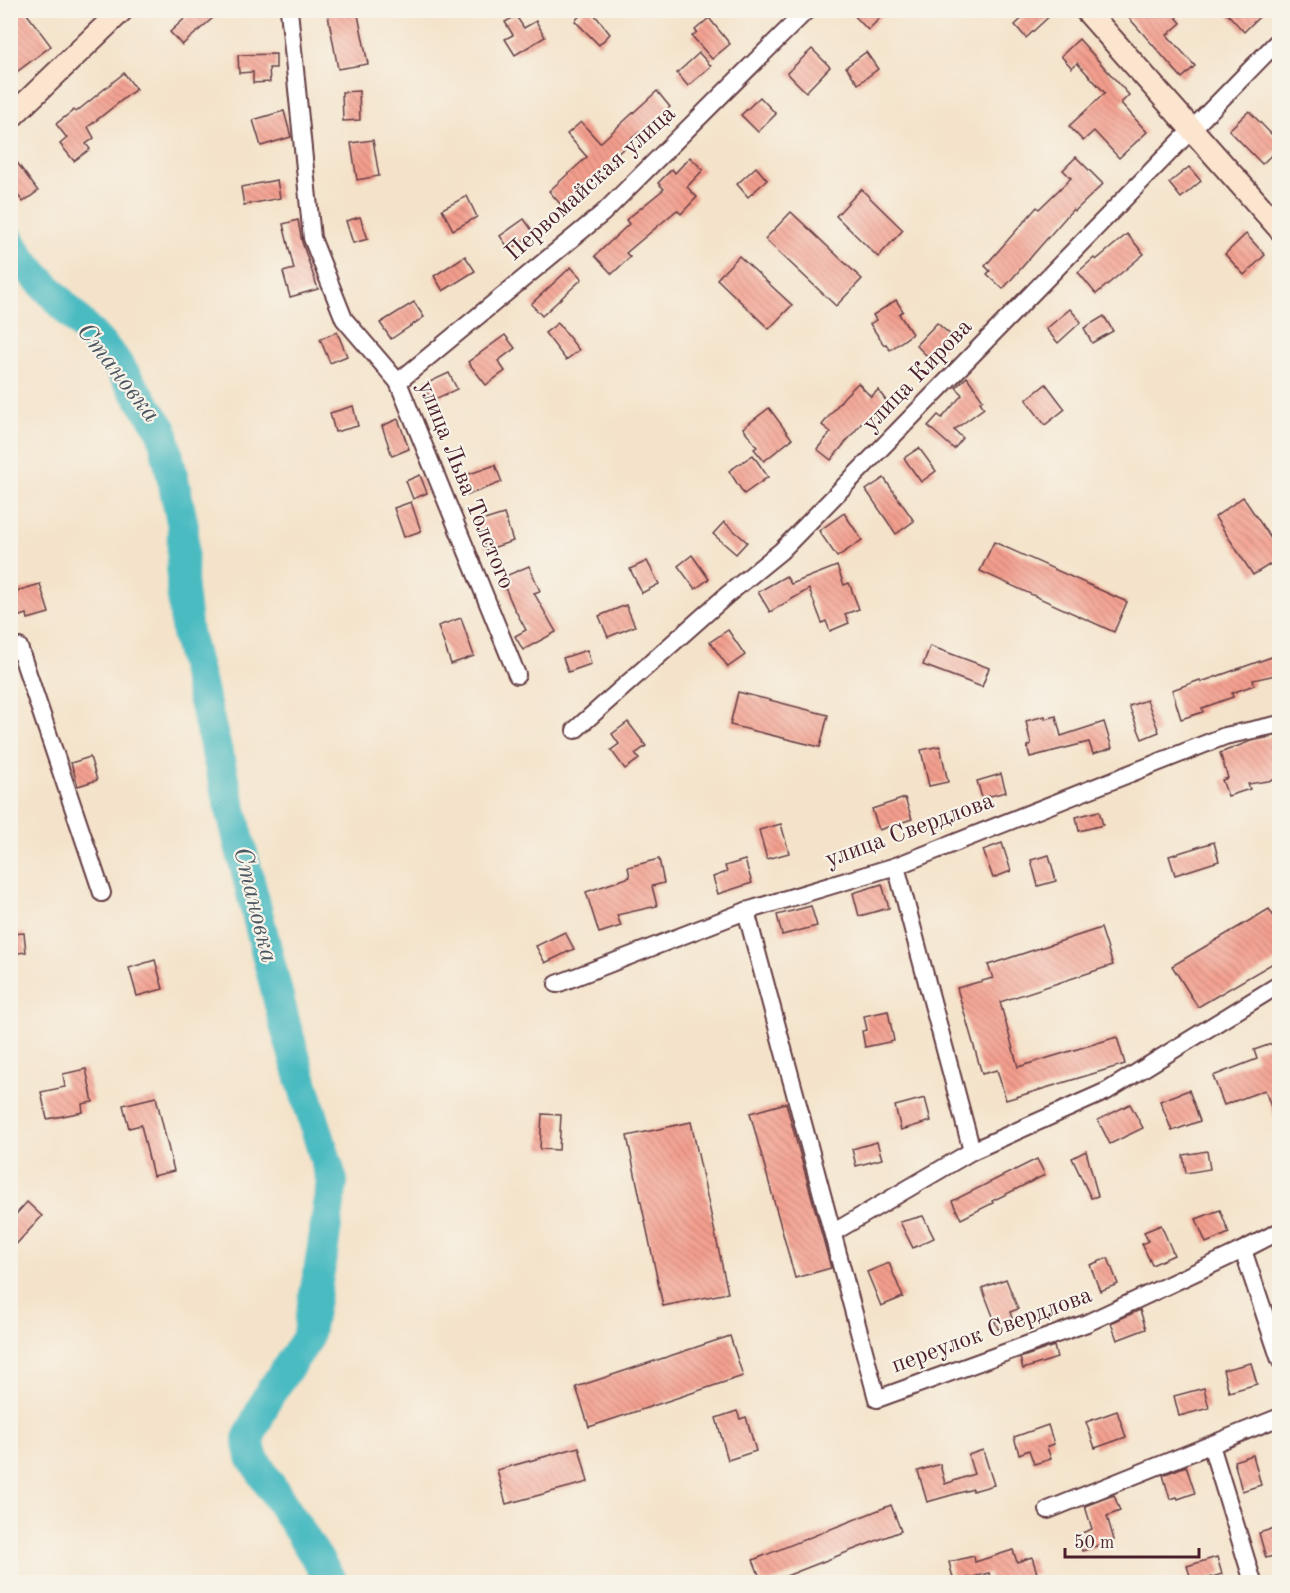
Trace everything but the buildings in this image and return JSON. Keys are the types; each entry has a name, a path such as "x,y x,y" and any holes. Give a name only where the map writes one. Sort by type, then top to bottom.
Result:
{"main road":[{"path":"10,118 122,10"},
{"path":"1086,10 1280,229"}],"street":[{"name":"улица Льва Толстого","path":"289,10 312,238 344,319 398,382 517,675"},
{"name":"Первомайская улица","path":"398,382 603,213 807,10"},
{"name":"улица Кирова","path":"575,730 781,551 1280,39"},
{"path":"10,645 19,648 102,892"},
{"name":"улица Свердлова","path":"557,984 746,911 896,866 1225,736 1280,724"},
{"path":"896,866 972,1150"},
{"name":"переулок Свердлова","path":"746,911 877,1399 1088,1323 1280,1231"},
{"path":"834,1232 972,1150 1107,1091 1280,984"},
{"path":"1243,1250 1280,1360"},
{"path":"1048,1510 1280,1417"},
{"path":"1211,1445 1253,1582"}],"waterway":[{"name":"Становка","path":"10,241 22,261 113,358 162,430 183,526 182,589 187,633 285,1025 332,1181 307,1339 268,1396 248,1439 252,1457 332,1582"}]}
